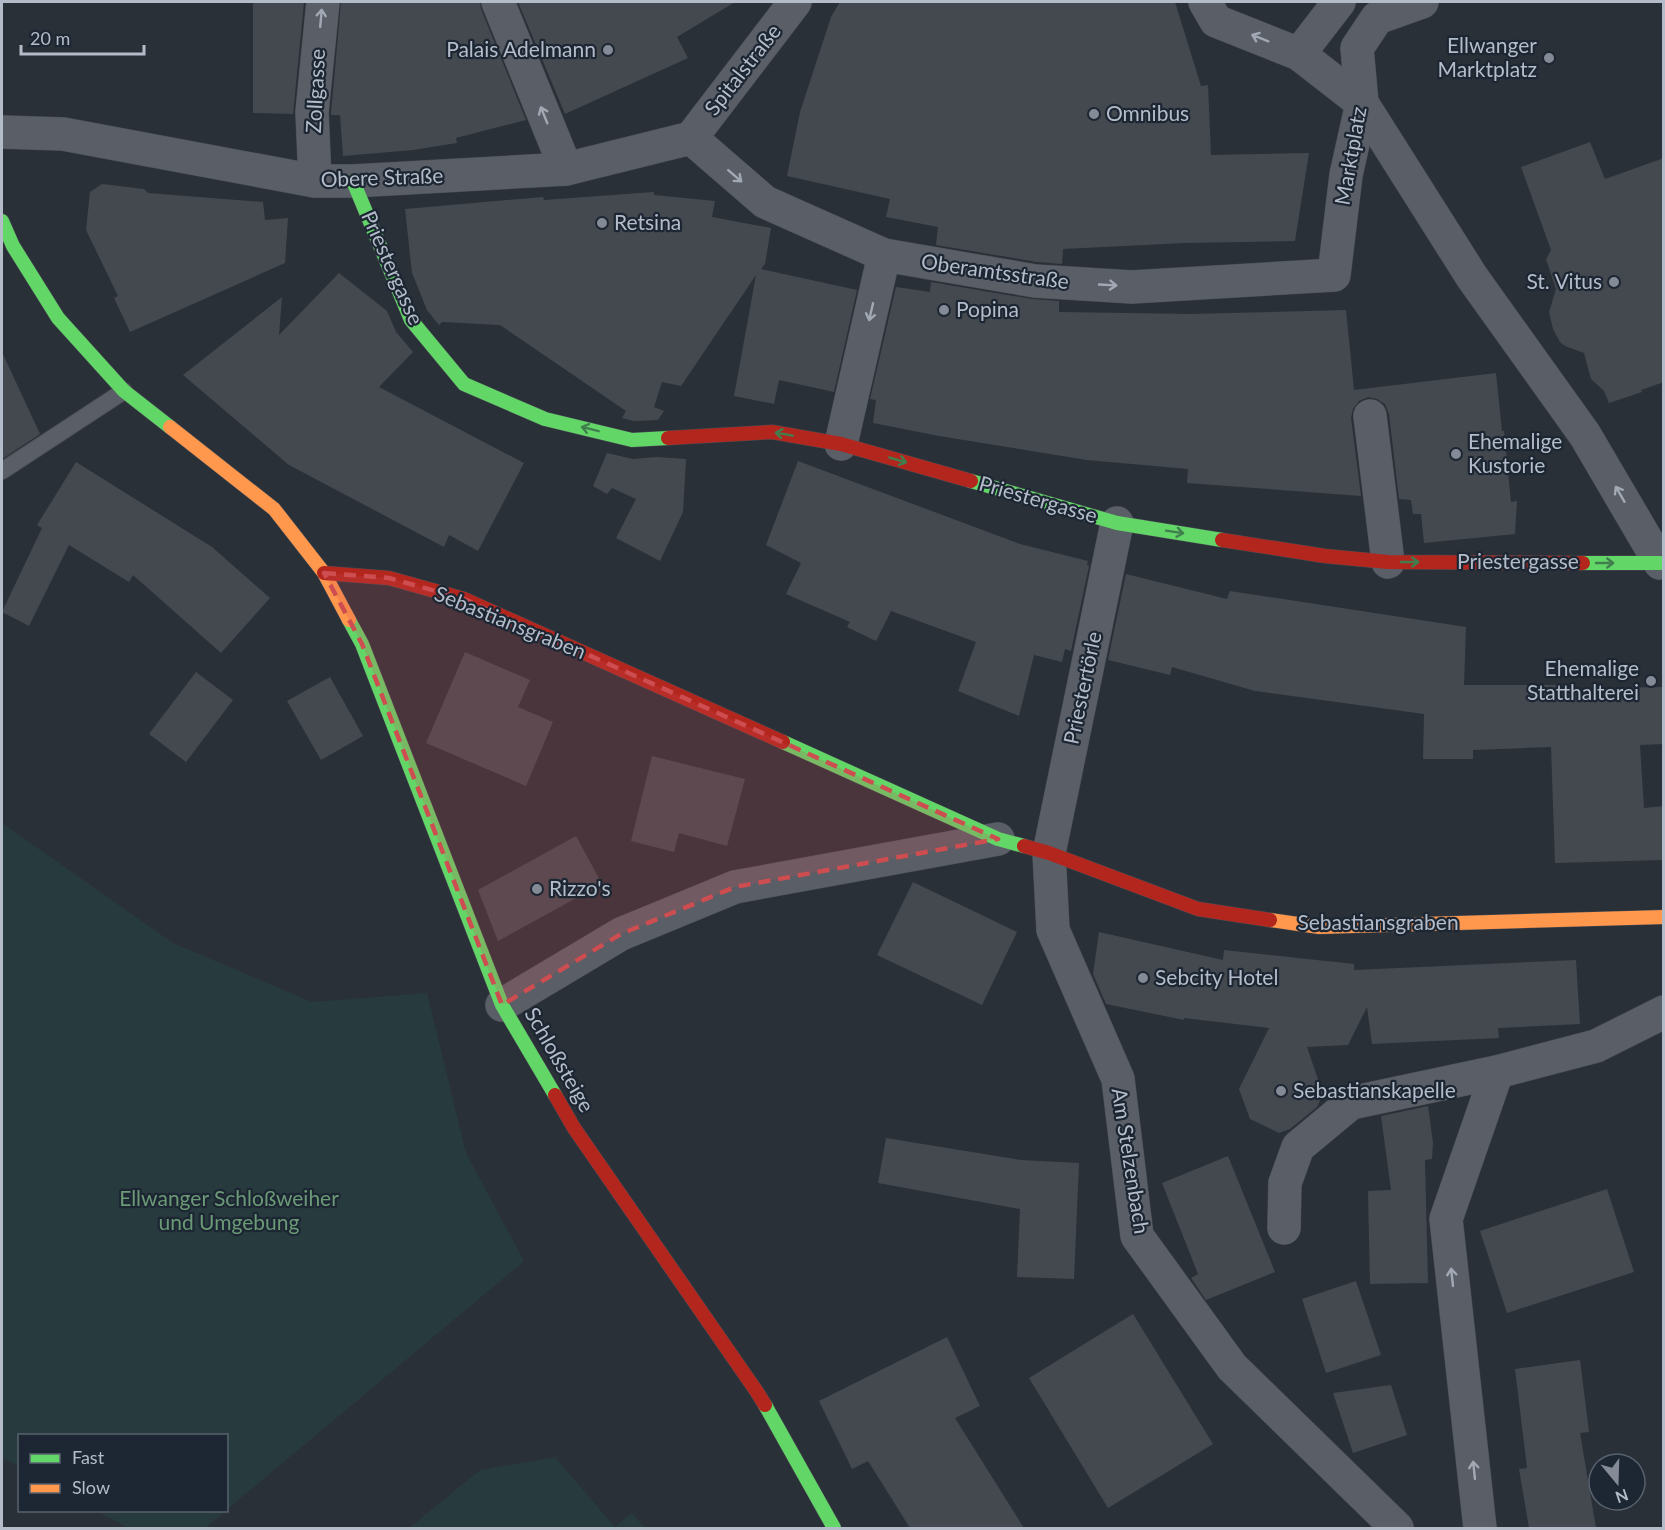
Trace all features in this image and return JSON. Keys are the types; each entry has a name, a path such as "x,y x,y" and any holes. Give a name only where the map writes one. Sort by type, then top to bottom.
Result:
{"street":[{"name":"Zollgasse","path":"315,181 312,111 323,2"},
{"path":"498,2 566,169"},
{"name":"Spitalstraße","path":"690,138 795,2"},
{"path":"1205,2 1216,21 1299,54 1362,103"},
{"path":"1299,54 1339,2"},
{"name":"Marktplatz","path":"1334,275 1346,175 1362,103 1357,48 1377,18 1422,2"},
{"name":"Priestergasse","path":"1362,103 1472,277 1585,435 1660,563"},
{"name":"Obere Straße","path":"2,132 63,134 315,181 353,182 566,169 690,138"},
{"name":"Oberamtsstraße","path":"690,138 765,202 884,255 1035,281 1132,287 1334,275"},
{"name":"Priestergasse","path":"353,182 411,320 464,384 545,418 632,440 772,432 841,444 1117,523 1325,556 1388,562 1660,563"},
{"path":"2,221 13,246 58,318 124,391 274,509 324,573"},
{"path":"841,444 884,255"},
{"path":"1370,416 1388,562"},
{"name":"Priestertörle","path":"1049,853 1117,523"},
{"name":"Sebastiansgraben","path":"324,573 389,578 464,599 998,839 1049,853 1198,909 1319,927 1664,917"},
{"name":"Schloßsteige","path":"324,573 362,644 502,1005 574,1128 757,1392 834,1528"},
{"name":"Sebastiansgraben","path":"502,1005 621,934 735,887 998,839"},
{"name":"Am Stelzenbach","path":"1049,853 1053,930 1118,1080 1137,1236 1232,1367 1397,1528"},
{"path":"1284,1228 1285,1183 1298,1147 1352,1103 1497,1072 1596,1046 1664,1012"},
{"path":"1480,1528 1446,1218 1497,1072"}],"lane":[{"path":"2,471 124,391"}],"highlighted area":[{"path":"324,573 389,578 464,599 998,839 735,887 621,934 502,1005 362,644"}],"green space":[{"name":"Ellwanger Schloßweiher und Umgebung","path":"2,823 173,943 312,1002 427,993 466,1153 524,1261 228,1509 228,1434 18,1434 18,1466 2,1458"},
{"path":"555,1457 615,1527 632,1513 645,1528 409,1528 480,1470"},
{"name":"Ellwanger Schloßweiher und Umgebung","path":"99,1512 224,1512 205,1528 128,1528"}],"building":[{"path":"253,2 304,2 293,114 253,113"},
{"path":"341,2 480,2 526,120 456,138 457,143 413,150 343,156 340,115 331,115"},
{"name":"Palais Adelmann","path":"518,2 735,2 677,37 688,58 565,114"},
{"path":"840,2 1175,2 1201,86 1208,85 1211,155 1309,153 1295,241 1184,243 1063,249 1062,264 1037,262 936,245 938,227 886,217 890,199 787,176 800,112 831,17"},
{"name":"St. Vitus","path":"1590,142 1605,179 1664,158 1664,382 1609,403 1604,391 1591,379 1584,353 1565,346 1553,329 1549,312 1556,289 1546,259 1551,250 1521,167"},
{"path":"102,184 144,189 148,193 263,202 265,220 288,218 285,263 130,332 114,298 118,296 86,230 90,192"},
{"path":"654,192 654,195 715,201 712,217 771,228 765,264 761,269 857,290 834,392 779,380 774,404 734,396 756,275 681,386 662,382 654,407 664,411 658,420 634,421 622,418 626,411 500,325 442,322 439,325 427,310 412,273 405,209 543,197 544,200"},
{"path":"339,273 387,311 396,332 413,352 379,387 524,463 478,551 449,535 444,547 289,465 183,375 282,297 279,335"},
{"path":"931,282 1032,299 1059,301 1059,312 1192,314 1346,310 1354,390 1496,373 1511,502 1517,501 1515,534 1424,543 1421,514 1413,514 1411,500 1399,499 1389,414 1385,404 1368,397 1359,401 1353,409 1351,418 1361,496 1187,483 1188,469 1087,460 873,423 876,400 870,399 896,287 930,292"},
{"path":"2,352 40,434 2,459"},
{"path":"607,453 633,459 657,457 686,459 683,512 660,561 616,538 636,499 612,488 607,494 593,486"},
{"path":"798,461 1020,544 1088,561 1089,566 1071,651 1065,649 1062,662 1034,655 1019,716 958,691 976,642 891,611 876,641 847,627 850,622 786,594 801,563 766,545"},
{"path":"76,462 212,547 270,598 221,653 133,575 129,582 69,545 29,626 2,612 42,528 37,525"},
{"path":"1126,574 1227,599 1230,591 1466,627 1464,685 1562,685 1562,689 1664,687 1664,744 1640,745 1644,808 1664,806 1664,860 1555,863 1551,747 1473,750 1473,759 1423,759 1424,714 1255,691 1172,667 1170,675 1108,660"},
{"path":"465,652 530,680 518,707 553,722 526,786 426,743"},
{"path":"196,672 233,700 186,762 149,734"},
{"path":"330,677 363,736 321,760 287,701"},
{"path":"652,756 745,779 727,846 679,833 674,852 631,841"},
{"name":"Rizzo's","path":"576,836 602,884 498,941 478,890"},
{"path":"913,882 1017,932 982,1005 877,955"},
{"path":"1099,932 1223,960 1224,950 1354,964 1354,970 1576,960 1580,1024 1498,1028 1499,1038 1372,1044 1367,1007 1348,1045 1307,1047 1323,1094 1317,1107 1290,1129 1279,1133 1250,1119 1239,1089 1269,1028 1184,1018 1184,1020 1106,1004 1093,974"},
{"path":"1428,1106 1433,1143 1432,1159 1425,1160 1428,1283 1370,1284 1368,1191 1391,1190 1381,1116"},
{"path":"886,1138 1021,1160 1079,1163 1074,1279 1017,1277 1020,1209 878,1183"},
{"path":"1228,1156 1275,1272 1206,1300 1191,1278 1198,1274 1162,1183"},
{"path":"1607,1189 1634,1272 1507,1313 1480,1231"},
{"path":"1356,1281 1381,1355 1326,1373 1302,1299"},
{"path":"1133,1314 1213,1444 1108,1508 1029,1378"},
{"path":"947,1337 980,1406 955,1418 1024,1528 910,1528 868,1461 852,1469 819,1401"},
{"path":"1580,1360 1589,1432 1580,1433 1587,1475 1587,1512 1593,1512 1596,1528 1529,1528 1519,1469 1527,1468 1515,1369"},
{"path":"1391,1385 1407,1435 1353,1453 1333,1393"}],"traffic: fast":[{"path":"353,181 411,320 464,384 545,419 632,440 668,438"},
{"path":"2,221 13,246 58,318 124,391 170,427"},
{"path":"971,481 1117,523 1222,540"},
{"path":"1583,563 1660,563"},
{"path":"349,620 362,644 502,1005 555,1095"},
{"path":"783,742 998,839 1024,846"},
{"path":"765,1405 834,1528"}],"traffic: slow":[{"path":"170,427 274,509 324,573 349,620"},
{"path":"1270,920 1319,927 1664,917"}],"traffic: jam":[{"path":"668,438 772,432 841,444 971,481"},
{"path":"1222,540 1325,556 1388,562 1583,563"},
{"path":"324,573 389,578 464,599 783,742"},
{"path":"1024,846 1049,853 1198,909 1270,920"},
{"path":"555,1095 574,1128 765,1405"}],"place":[{"name":"Palais Adelmann","path":"608,50"},
{"name":"Ellwanger Marktplatz","path":"1549,58"},
{"name":"Omnibus","path":"1094,114"},
{"name":"Retsina","path":"602,223"},
{"name":"St. Vitus","path":"1614,282"},
{"name":"Popina","path":"944,310"},
{"name":"Ehemalige Kustorie","path":"1456,454"},
{"name":"Ehemalige Statthalterei","path":"1651,681"},
{"name":"Rizzo's","path":"537,889"},
{"name":"Sebcity Hotel","path":"1143,978"},
{"name":"Sebastianskapelle","path":"1281,1091"}]}
